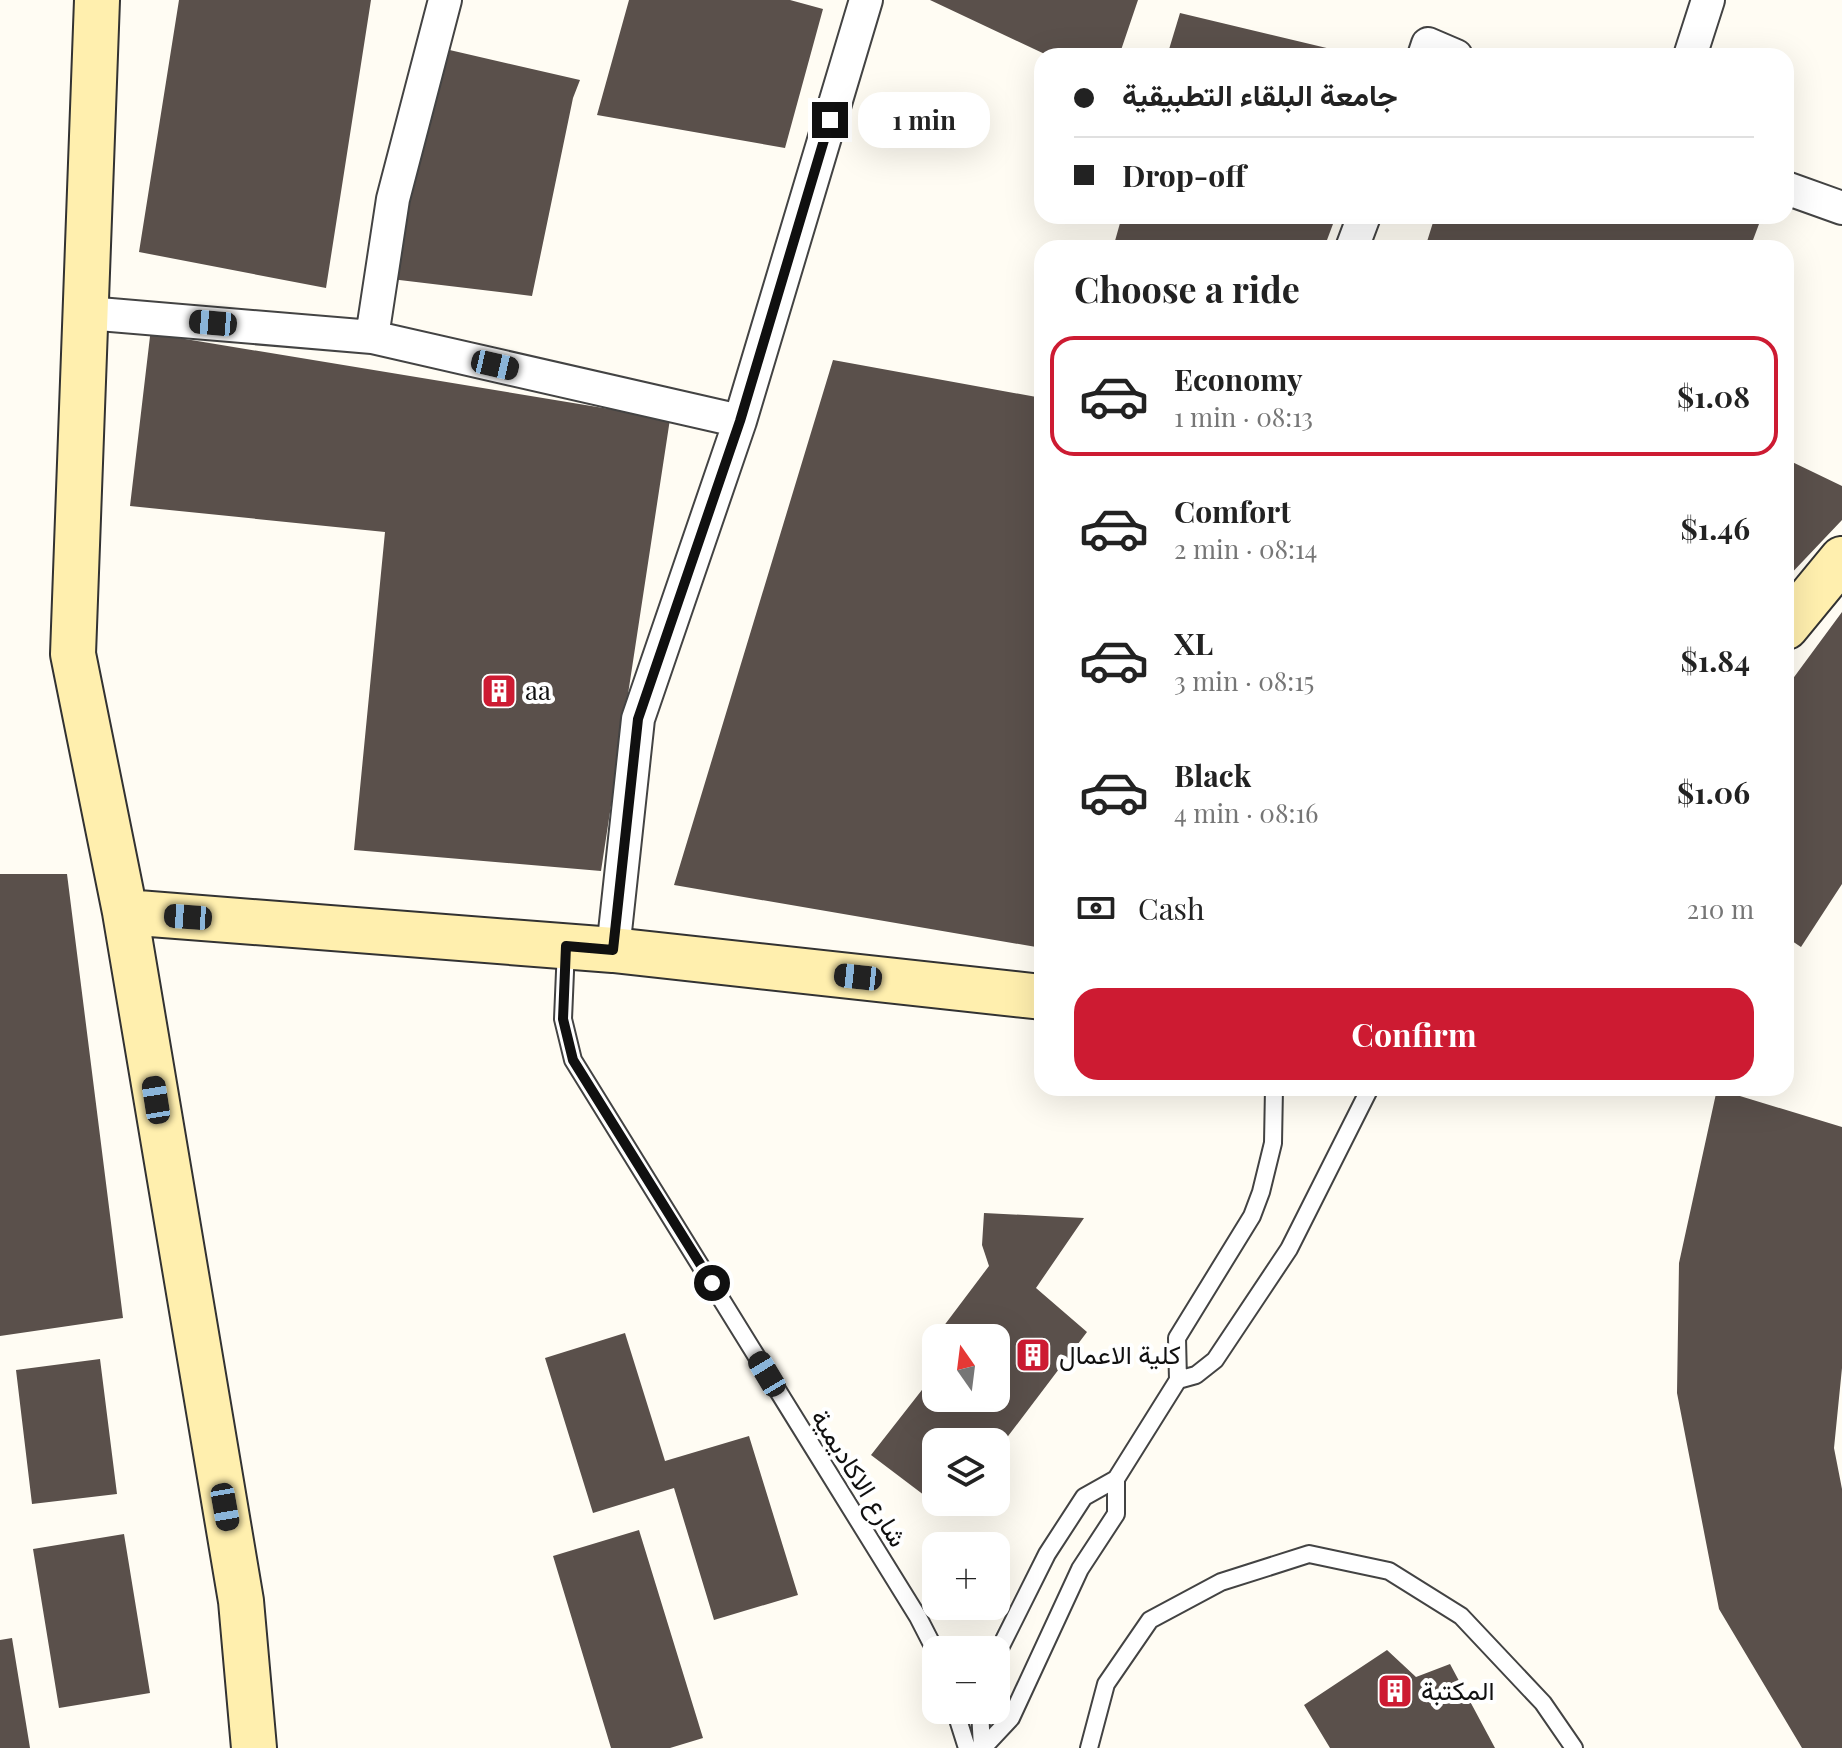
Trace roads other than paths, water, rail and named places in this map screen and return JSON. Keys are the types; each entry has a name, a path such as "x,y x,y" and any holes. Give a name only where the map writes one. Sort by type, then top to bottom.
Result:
{"street":[{"path":"97,0 73,654 125,912 241,1601 254,1748"},
{"path":"372,337 393,199 445,0"},
{"path":"613,950 638,719 740,421 866,0"},
{"path":"1693,48 1708,0"},
{"path":"1794,191 1842,208"},
{"path":"87,313 372,337 740,421"},
{"path":"1794,617 1842,559"},
{"path":"125,912 613,950 1034,996"}],"lane":[{"name":"شارع الاكاديمية","path":"566,946 563,1019 573,1060 926,1636"},
{"path":"1006,1636 1047,1554 1084,1497 1116,1479 1178,1380 1175,1360 1177,1338 1252,1216 1261,1192 1273,1143 1274,1096"},
{"path":"1178,1380 1196,1375 1215,1360 1289,1249 1366,1096"},
{"path":"983,1748 1011,1718 1080,1569 1116,1514 1116,1479"},
{"path":"1089,1748 1106,1684 1150,1620 1221,1582 1309,1554 1389,1571 1461,1616 1543,1703 1574,1748"},
{"path":"959,1724 967,1748"},
{"path":"981,1724 983,1748"}],"place":[{"name":"aa","path":"499,691"},
{"name":"كلية الاعمال","path":"1033,1355"},
{"name":"المكتبة","path":"1395,1691"}]}
